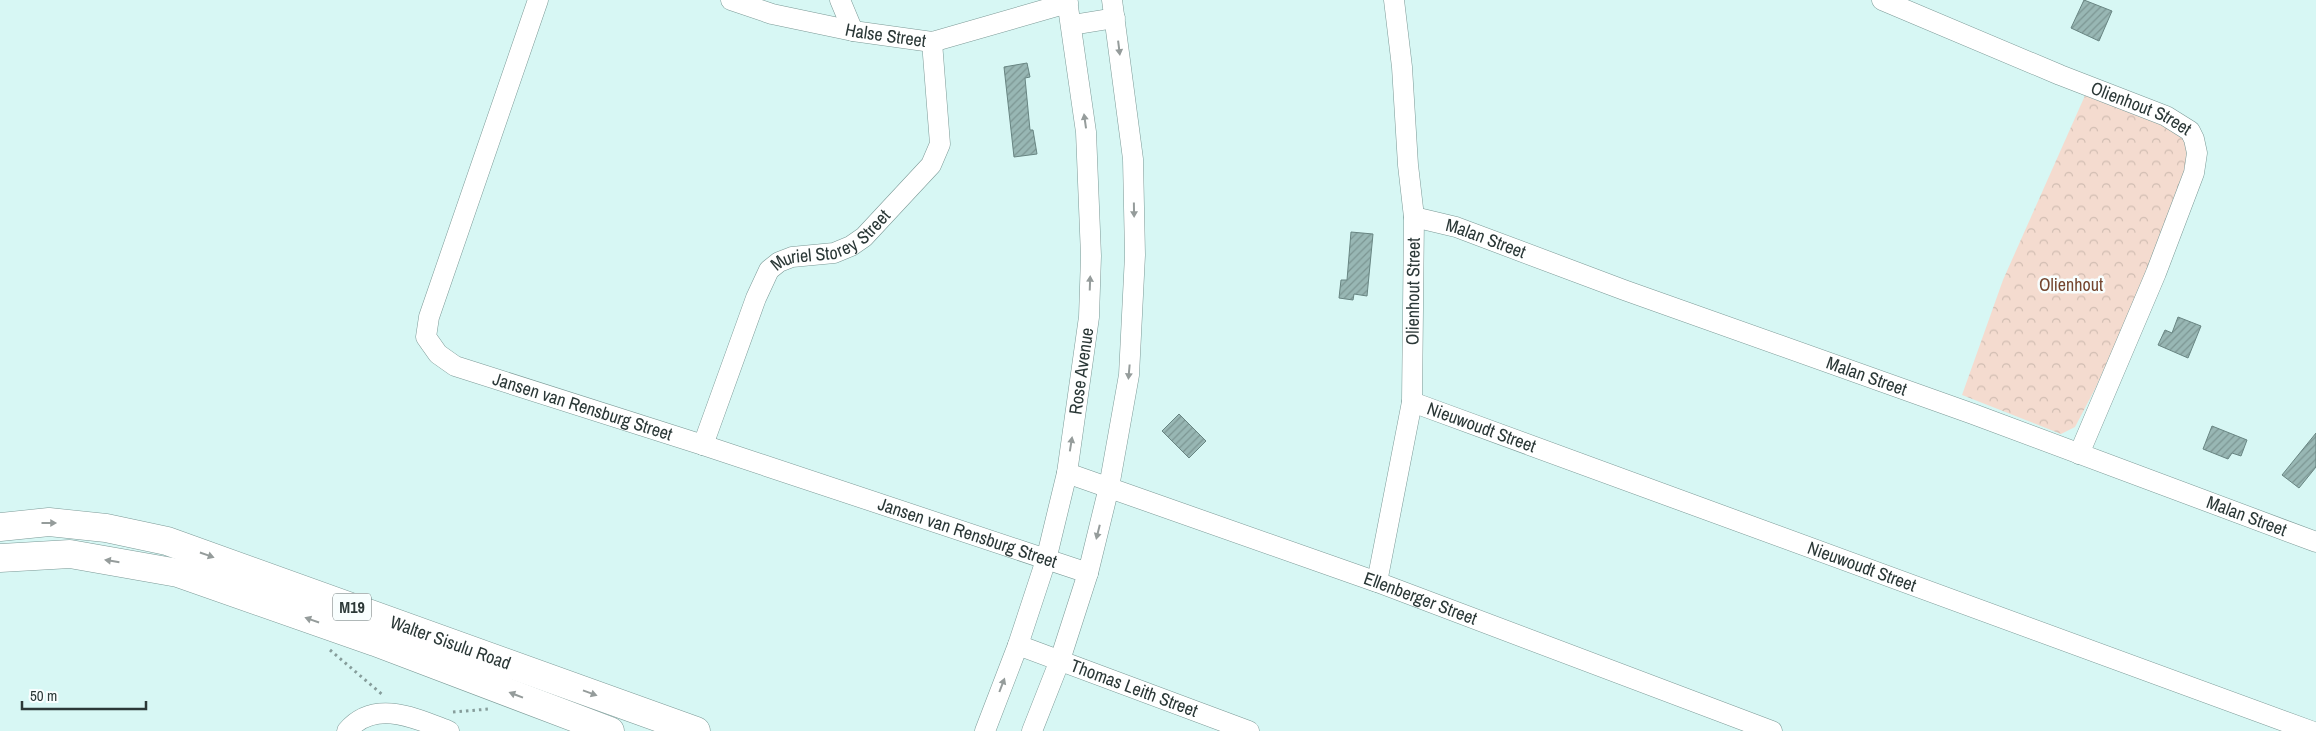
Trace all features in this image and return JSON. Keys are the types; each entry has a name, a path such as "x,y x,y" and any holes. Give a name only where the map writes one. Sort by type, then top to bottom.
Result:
{"highway":[{"name":"Walter Sisulu Road","path":"0,527 49,522 106,528 168,541 696,731"},
{"path":"160,569 168,541"},
{"name":"Walter Sisulu Road","path":"0,558 70,554 160,569 365,639 610,731"},
{"path":"543,706 552,679"}],"street":[{"name":"Jansen van Rensburg Street","path":"538,0 429,317 426,337 438,354 455,366 703,445 1088,573"},
{"name":"Halse Street","path":"731,0 772,14 853,31 932,42 1068,2"},
{"path":"840,0 853,31"},
{"name":"Olienhout Street","path":"1377,582 1412,402 1414,217 1408,165 1402,67 1394,0"},
{"name":"Olienhout Street","path":"1882,0 2060,75 2166,116 2190,131 2194,140 2197,154 2194,173 2156,273 2079,454"},
{"name":"Rose Avenue","path":"985,731 1018,645 1046,560 1067,474 1089,317 1091,256 1086,132 1068,2"},
{"path":"1032,731 1060,660 1088,573 1109,487 1129,375 1135,255 1133,159 1114,9 1072,25"},
{"name":"Muriel Storey Street","path":"703,445 756,298 769,270 779,262 792,257 834,253 851,246 869,232 932,165 940,144 932,42"},
{"name":"Malan Street","path":"1414,217 1456,227 2316,542"},
{"name":"Nieuwoudt Street","path":"1412,402 2311,731"},
{"name":"Ellenberger Street","path":"1067,474 1109,487 1377,582 1772,731"},
{"name":"Thomas Leith Street","path":"1018,645 1249,731"},
{"path":"347,731 366,717 379,714 393,713 447,722"}],"path":[{"path":"447,722 494,709"}],"green space":[{"name":"Olienhout","path":"2087,91 2177,126 2193,159 2137,295 2096,387 2075,427 2061,434 1962,395 2003,280"}],"building":[{"path":"2084,0 2112,11 2099,41 2071,28"},
{"path":"1027,63 1030,77 1025,78 1030,130 1033,130 1037,154 1014,157 1004,67"},
{"path":"1351,232 1373,234 1367,296 1354,294 1353,300 1339,298 1341,280 1347,280"},
{"path":"2178,317 2201,326 2188,358 2158,345 2165,330 2172,333"},
{"path":"1179,414 1206,441 1189,458 1162,431"},
{"path":"2212,426 2247,440 2241,456 2232,453 2228,459 2203,449"},
{"path":"2316,433 2316,467 2299,488 2282,475"}]}
